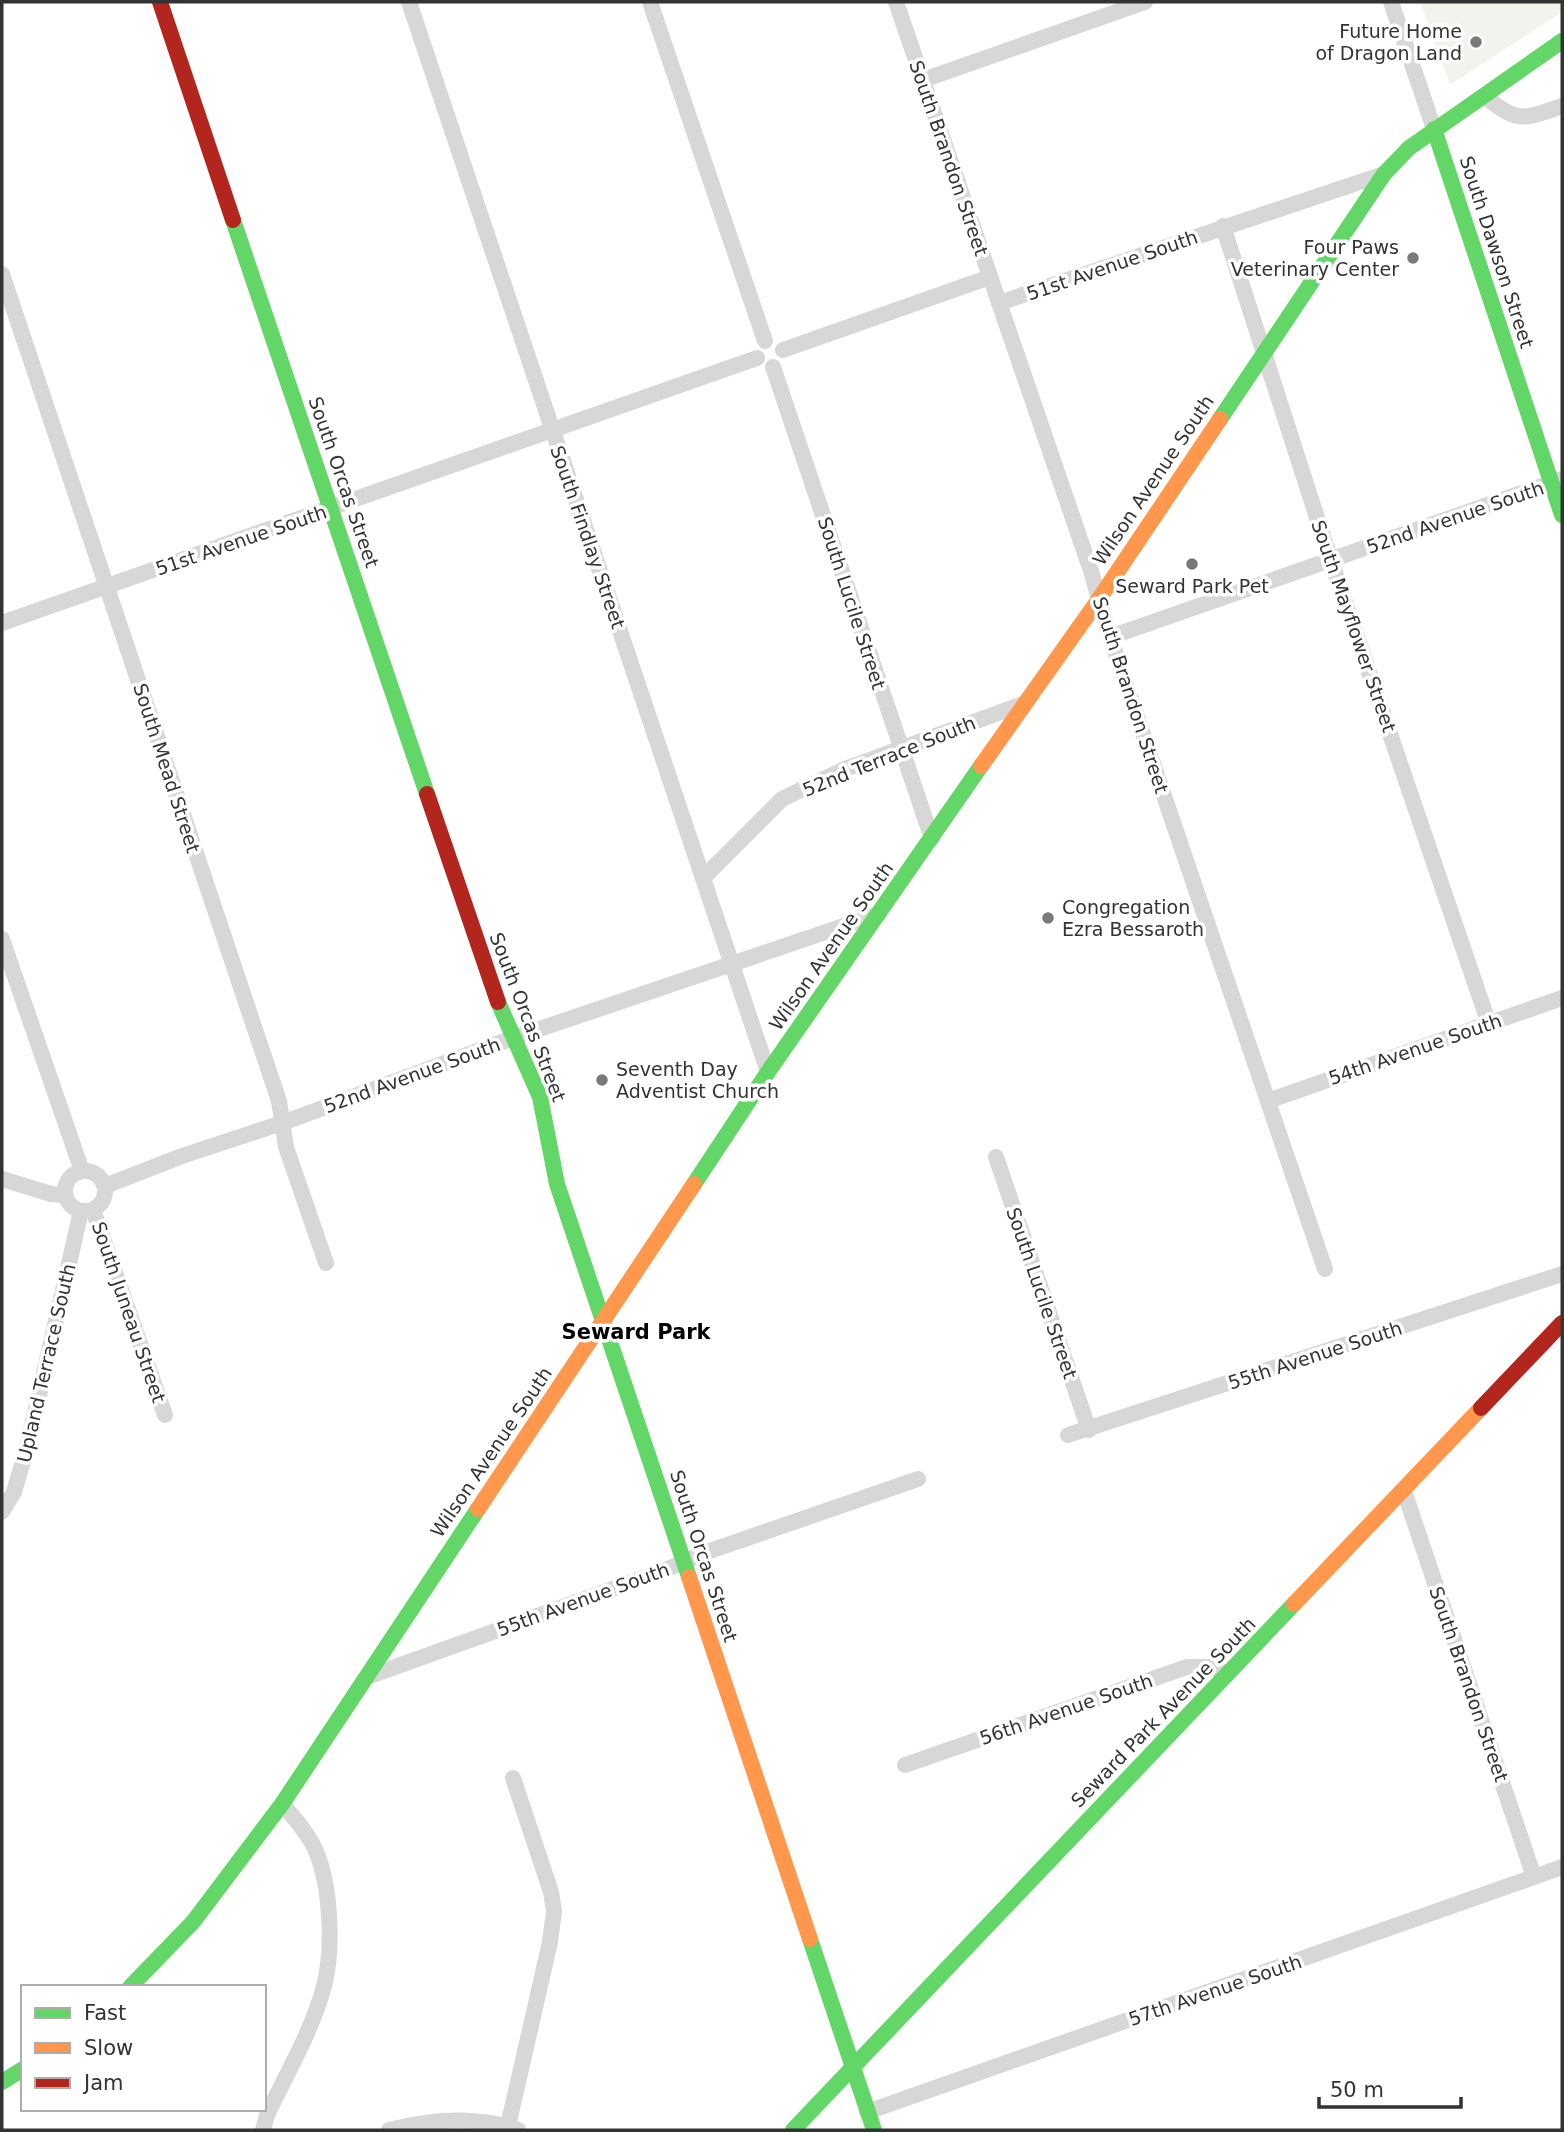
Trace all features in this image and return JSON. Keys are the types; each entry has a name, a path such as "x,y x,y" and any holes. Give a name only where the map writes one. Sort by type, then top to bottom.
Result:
{"street":[{"name":"South Orcas Street","path":"160,2 495,996 540,1097 557,1184 874,2130"},
{"name":"South Findlay Street","path":"409,2 768,1072"},
{"path":"650,2 765,341"},
{"name":"South Brandon Street","path":"896,2 1325,1269"},
{"path":"922,80 1143,2"},
{"name":"South Dawson Street","path":"1391,2 1557,481 1562,515"},
{"name":"Wilson Avenue South","path":"132,1985 193,1922 282,1804 768,1072 1099,598 1384,174 1409,148 1562,41"},
{"path":"1484,96 1503,110 1519,117 1532,117 1562,106"},
{"name":"51st Avenue South","path":"999,303 1384,174"},
{"name":"South Mayflower Street","path":"1223,226 1331,561 1489,1024"},
{"name":"South Mead Street","path":"2,274 279,1101 286,1147 326,1263"},
{"path":"783,350 989,277"},
{"path":"765,341 776,341 783,350 783,358 773,367 763,365 757,358 758,348 765,341"},
{"name":"51st Avenue South","path":"2,623 757,358"},
{"name":"South Lucile Street","path":"773,367 932,839"},
{"name":"52nd Avenue South","path":"1110,637 1557,481"},
{"name":"52nd Terrace South","path":"703,878 782,799 845,769 1023,704"},
{"name":"52nd Avenue South","path":"105,1186 513,1038 879,914"},
{"path":"2,939 82,1171"},
{"name":"54th Avenue South","path":"1268,1101 1562,998"},
{"name":"South Lucile Street","path":"996,1157 1089,1430"},
{"path":"82,1171 93,1172 105,1186 102,1202 87,1210 71,1205 65,1195 70,1177 82,1171"},
{"path":"2,1179 51,1194 65,1195"},
{"name":"South Juneau Street","path":"87,1210 165,1415"},
{"name":"Upland Terrace South","path":"2,1512 15,1492 87,1210"},
{"name":"55th Avenue South","path":"1068,1435 1562,1275"},
{"name":"Seward Park Avenue South","path":"793,2130 1562,1323"},
{"name":"55th Avenue South","path":"367,1677 918,1479"},
{"name":"South Brandon Street","path":"1404,1491 1534,1877"},
{"name":"56th Avenue South","path":"905,1765 1187,1667 1211,1667 1228,1674"},
{"path":"388,2130 435,2121 466,2119 513,2128 554,1912 551,1892 513,1778"},
{"path":"263,2130 267,2115 312,2020 324,1984 329,1943 322,1871 312,1843 282,1804"},
{"name":"57th Avenue South","path":"867,2112 1562,1867"},
{"path":"2,2082 21,2070"}],"shaded area":[{"path":"1420,2 1562,2 1562,12 1450,85"}],"traffic: fast":[{"path":"1220,419 1384,174 1409,148 1562,41"},
{"path":"1434,129 1562,515"},
{"path":"233,220 427,794"},
{"path":"694,1184 768,1072 981,766"},
{"path":"498,1002 540,1097 557,1184 689,1577"},
{"path":"132,1985 193,1922 282,1804 478,1509"},
{"path":"793,2130 1294,1604"},
{"path":"810,1939 874,2130"},
{"path":"2,2082 21,2070"}],"traffic: slow":[{"path":"981,766 1099,599 1220,419"},
{"path":"478,1509 694,1184"},
{"path":"1294,1604 1481,1408"},
{"path":"689,1577 810,1939"}],"traffic: jam":[{"path":"160,2 233,220"},
{"path":"427,794 498,1002"},
{"path":"1481,1408 1562,1323"}],"place":[{"name":"Future Home of Dragon Land","path":"1476,42"},
{"name":"Four Paws Veterinary Center","path":"1413,258"},
{"name":"Seward Park Pet","path":"1192,564"},
{"name":"Congregation Ezra Bessaroth","path":"1048,918"},
{"name":"Seventh Day Adventist Church","path":"602,1080"}],"district":[{"name":"Seward Park","path":"636,1332"}]}
